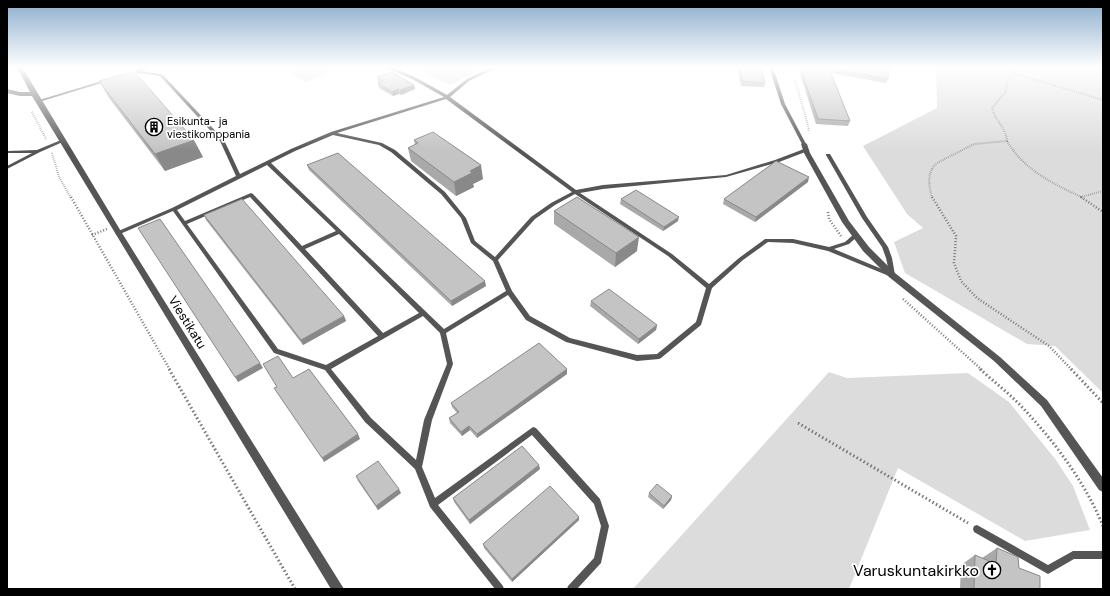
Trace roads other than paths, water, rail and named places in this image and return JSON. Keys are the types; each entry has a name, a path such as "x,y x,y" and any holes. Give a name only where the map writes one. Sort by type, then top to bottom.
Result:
{"street":[{"path":"23,95 36,98"},
{"name":"Viestikatu","path":"34,95 338,589"},
{"path":"805,147 846,222 866,249 892,275 997,359 1044,403 1103,488"}],"lane":[{"path":"36,98 49,95"},
{"path":"179,95 222,141 239,177"},
{"path":"443,95 575,192 665,251 709,287"},
{"path":"116,230 174,209 288,152 333,133 447,97 450,95"},
{"path":"495,260 533,218 553,204 575,192 603,187 726,176 777,161 805,147 783,104 780,95"},
{"path":"333,133 380,144 393,151 443,193 463,218 473,242 495,260 509,292 528,318 568,340 637,358 659,356 699,323 709,287 740,259 767,240 793,241 830,249 892,275"},
{"path":"7,168 38,151 63,141"},
{"path":"7,152 38,151"},
{"path":"828,155 865,218 885,247 889,258 892,275"},
{"path":"268,163 443,332 450,364 428,420 418,468"},
{"path":"184,223 251,195 382,336"},
{"path":"174,209 276,351 327,368 368,420 418,468 433,504 500,589"},
{"path":"301,249 339,232"},
{"path":"830,249 847,243 856,235"},
{"path":"443,332 509,292"},
{"path":"327,368 424,313"},
{"path":"433,504 533,430 597,502 605,526 598,560 571,589"},
{"path":"977,529 1048,570 1072,555 1103,555"}],"place":[{"name":"Esikunta- ja viestikomppania","path":"154,127"},
{"name":"Varuskuntakirkko","path":"992,570"}]}
